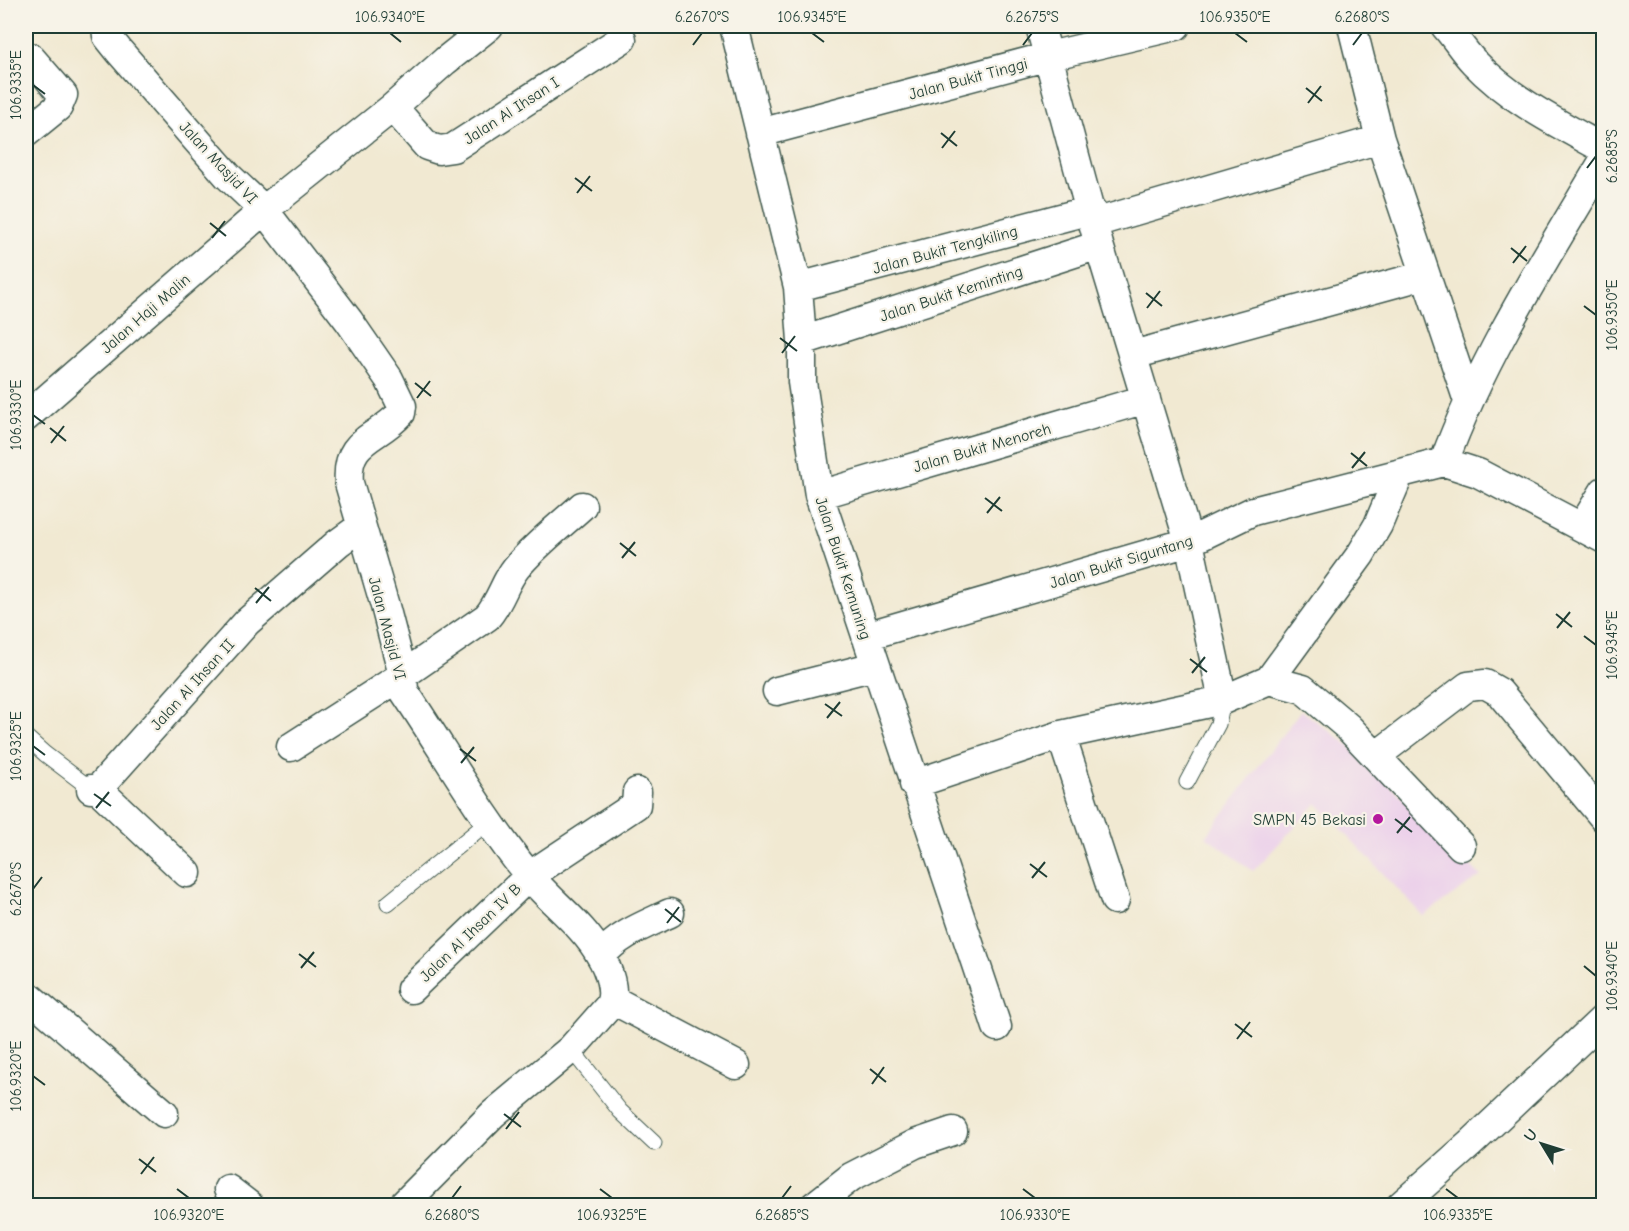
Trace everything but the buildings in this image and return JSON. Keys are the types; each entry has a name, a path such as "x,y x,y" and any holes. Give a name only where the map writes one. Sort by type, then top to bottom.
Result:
{"street":[{"name":"Jalan Masjid VI","path":"106,26 107,36 127,60 228,176 264,210 349,321 389,379 402,406 401,413 362,443 352,454 347,467 360,527 385,606 405,691 488,822 529,876 592,943 601,956 613,993 613,1000"},
{"path":"264,210 393,107 489,26"},
{"name":"Jalan Bukit Kemuning","path":"734,26 798,287 802,382 819,495 997,1027"},
{"path":"1040,26 1095,226 1189,542 1223,700"},
{"name":"Jalan Bukit Tinggi","path":"760,134 1049,56 1176,26"},
{"path":"1352,26 1380,139 1468,401"},
{"path":"1445,26 1473,61 1499,85 1537,111 1604,149"},
{"name":"Jalan Al Ihsan I","path":"393,107 427,146 439,150 453,148 622,39"},
{"path":"26,56 30,57 63,95 58,107 26,133"},
{"name":"Jalan Bukit Tengkiling","path":"798,287 1095,226 1380,139"},
{"path":"1604,160 1539,270 1468,401 1444,462 1478,473 1593,533 1604,491"},
{"name":"Jalan Haji Malin","path":"26,417 264,210"},
{"name":"Jalan Bukit Keminting","path":"802,341 1095,226"},
{"path":"1133,355 1425,275"},
{"name":"Jalan Bukit Menoreh","path":"819,495 1146,399"},
{"name":"Jalan Bukit Siguntang","path":"867,636 1189,542 1253,511 1444,462"},
{"path":"914,784 1061,735 1223,700 1269,680 1361,554 1377,525 1400,473"},
{"path":"291,747 403,675 487,617 497,605 515,570 534,549 582,506"},
{"name":"Jalan Al Ihsan II","path":"95,789 247,622 338,543 360,527"},
{"path":"777,691 875,666"},
{"path":"1269,680 1303,689 1348,727 1461,846"},
{"path":"1376,756 1468,686 1485,684 1499,692 1604,818"},
{"path":"1061,735 1115,900"},
{"path":"95,789 187,873"},
{"name":"Jalan Al Ihsan IV B","path":"411,989 529,876 636,805 637,792"},
{"path":"601,956 612,943 620,938 670,913"},
{"path":"26,994 164,1113"},
{"path":"402,1206 493,1114 572,1049 613,1000 736,1065"},
{"path":"1400,1206 1470,1144 1604,1018"},
{"path":"814,1206 851,1177 915,1143 953,1131"}],"lane":[{"path":"1187,782 1218,724 1223,700"},
{"path":"26,737 45,754 95,789"},
{"path":"388,903 488,822"},
{"path":"572,1049 620,1111 654,1143"}],"shaded area":[{"name":"SMPN 45 Bekasi","path":"1301,710 1350,746 1481,876 1423,916 1317,803 1253,871 1206,836"}],"place":[{"name":"SMPN 45 Bekasi","path":"1378,819"}]}
